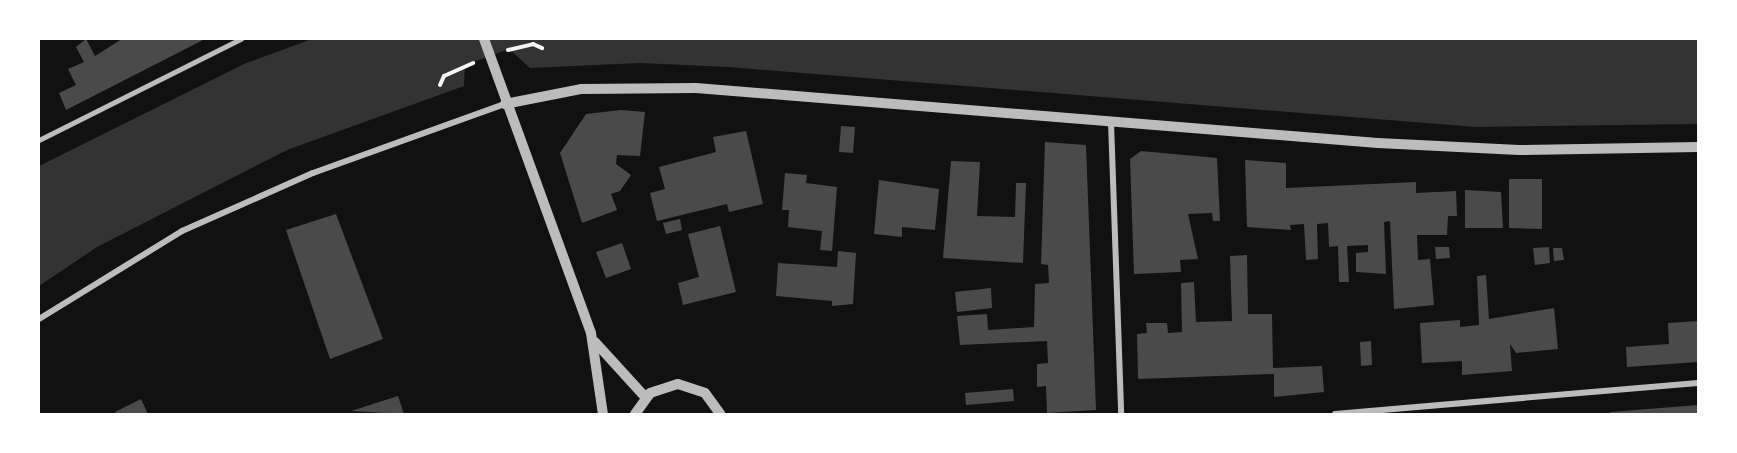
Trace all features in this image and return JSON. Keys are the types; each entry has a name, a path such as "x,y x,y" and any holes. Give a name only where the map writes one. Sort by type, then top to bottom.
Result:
{"street":[{"path":"484,39 505,104 591,333 606,360 645,398"},
{"path":"39,320 182,231 313,173 505,104 581,89 672,87 1440,147 1698,147"},
{"path":"1112,123 1120,414"},
{"path":"591,333 603,414"},
{"path":"1335,414 1698,383"},
{"path":"635,414 645,398 663,386 685,384 710,397 720,414"}],"lane":[{"path":"39,140 241,39"}],"shaded area":[{"path":"312,39 1698,39 1698,124 1476,127 728,67 640,63 530,68 509,49 465,65 464,86 287,150 97,247 39,286 39,166 244,64"}],"building":[{"path":"86,39 95,56 122,39 205,39 66,110 59,93 76,85 68,69 84,62 76,47"},
{"path":"621,110 645,112 640,156 617,155 616,164 631,175 620,191 611,194 617,210 582,223 560,153 586,114"},
{"path":"841,126 855,127 853,153 839,152"},
{"path":"746,131 763,204 729,212 727,204 657,221 650,193 665,189 659,167 716,152 713,137"},
{"path":"1045,142 1086,145 1096,410 1047,413 1046,386 1037,387 1037,364 1048,363 1047,341 960,345 957,316 987,314 988,330 1034,327 1035,284 1049,283 1048,265 1041,264"},
{"path":"1141,151 1217,158 1220,221 1213,221 1212,213 1188,214 1198,259 1180,260 1181,272 1134,274 1130,159"},
{"path":"1245,160 1286,163 1286,188 1416,182 1416,193 1456,191 1457,216 1448,216 1447,235 1417,235 1418,260 1430,259 1434,305 1394,309 1390,221 1384,222 1386,274 1356,272 1356,253 1368,252 1368,245 1347,246 1349,282 1339,282 1338,246 1329,247 1328,223 1317,224 1318,259 1306,260 1304,224 1290,225 1291,230 1247,227"},
{"path":"951,161 980,162 977,216 1015,217 1016,183 1026,183 1023,263 943,258"},
{"path":"785,173 807,175 806,183 837,187 832,251 820,250 822,231 788,227 789,210 782,210"},
{"path":"1509,179 1542,179 1542,229 1509,228"},
{"path":"879,180 939,189 935,230 902,227 902,237 874,234"},
{"path":"1465,190 1501,192 1503,228 1465,228"},
{"path":"336,214 383,339 330,359 286,230"},
{"path":"680,219 682,230 666,234 663,223"},
{"path":"720,226 736,292 683,305 678,283 699,277 688,234"},
{"path":"622,243 631,269 606,278 596,252"},
{"path":"1435,247 1449,247 1450,258 1436,259"},
{"path":"1549,247 1550,263 1535,265 1533,248"},
{"path":"1553,248 1562,248 1564,260 1554,261"},
{"path":"838,251 856,253 853,304 832,306 832,301 776,296 778,263 837,267"},
{"path":"1247,255 1248,314 1272,314 1273,368 1322,366 1324,392 1274,397 1274,374 1138,379 1137,334 1147,333 1146,323 1167,323 1168,333 1182,332 1181,283 1194,282 1196,322 1232,321 1230,256"},
{"path":"1486,275 1489,319 1554,308 1558,349 1516,353 1510,344 1512,371 1462,375 1462,361 1422,363 1420,323 1460,320 1460,327 1479,325 1477,276"},
{"path":"991,288 992,308 957,312 955,292"},
{"path":"1698,321 1698,362 1627,367 1626,347 1669,344 1668,323"},
{"path":"1371,341 1372,365 1361,366 1360,342"},
{"path":"1013,389 1014,401 966,405 965,393"},
{"path":"398,396 404,414 351,411"},
{"path":"141,399 148,414 116,414 115,412"},
{"path":"1698,405 1698,414 1610,414 1610,412"}]}
